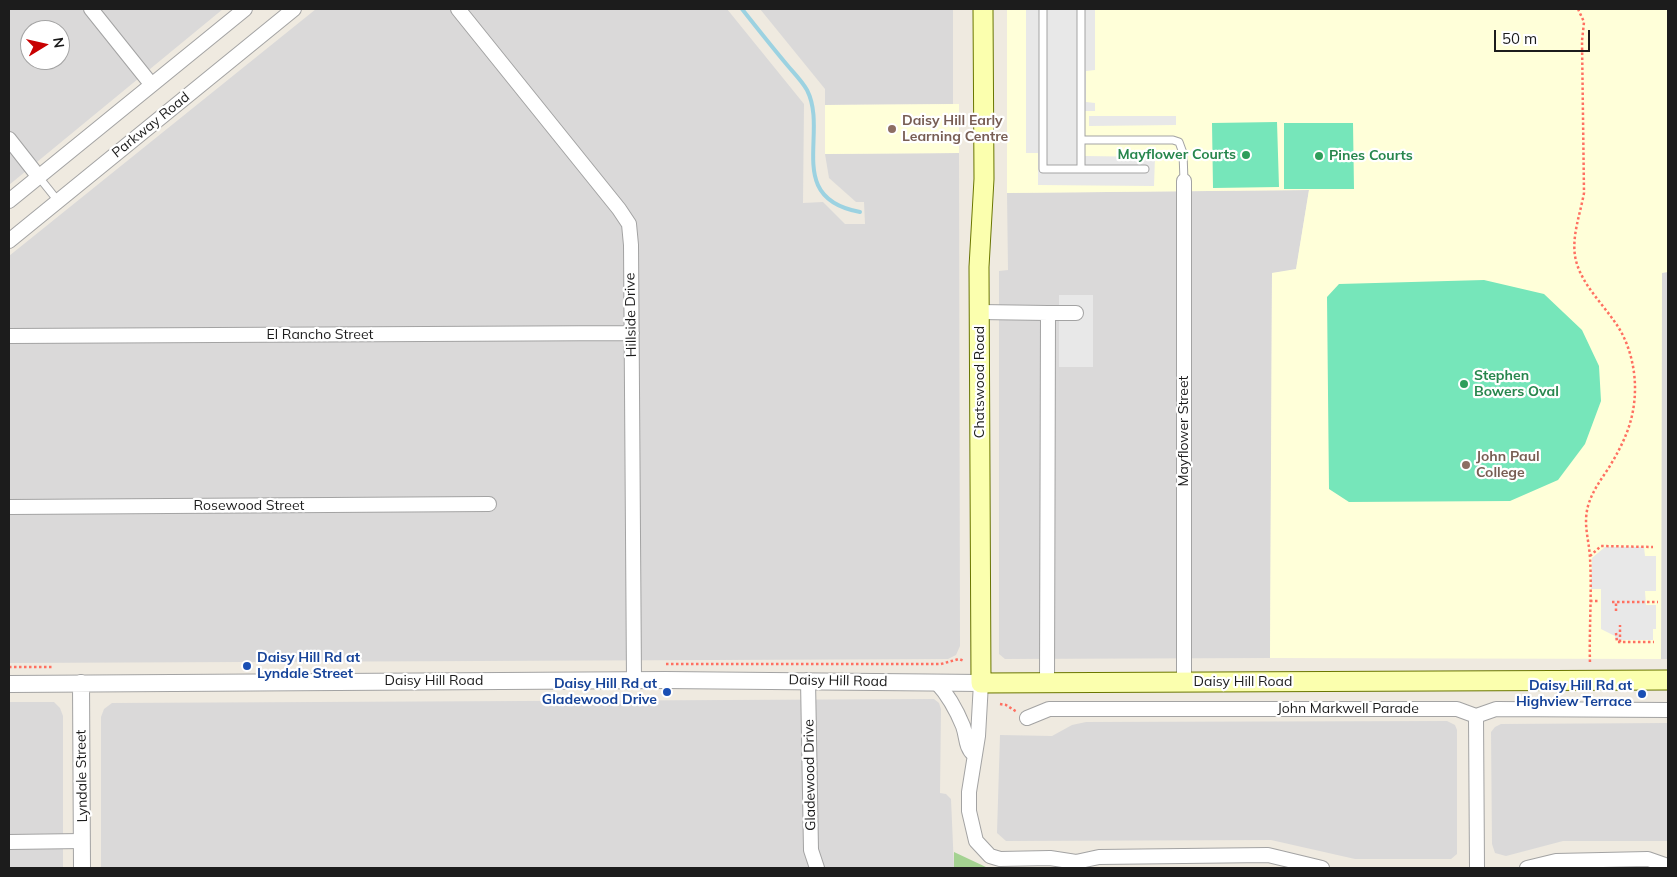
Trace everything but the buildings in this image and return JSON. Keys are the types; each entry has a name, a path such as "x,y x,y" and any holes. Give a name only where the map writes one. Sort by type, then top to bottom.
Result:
{"main road":[{"name":"Chatswood Road","path":"981,683 979,267 984,179 984,9"},
{"name":"Daisy Hill Road","path":"981,683 1668,680"}],"street":[{"path":"91,9 151,84"},
{"path":"9,201 245,9"},
{"name":"Parkway Road","path":"9,241 294,9"},
{"name":"Hillside Drive","path":"458,9 619,209 629,224 632,333 634,680"},
{"path":"9,139 38,176"},
{"name":"Mayflower Street","path":"1184,181 1184,682"},
{"path":"980,312 1076,313"},
{"path":"1047,682 1048,313"},
{"name":"El Rancho Street","path":"9,336 632,333"},
{"name":"Rosewood Street","path":"9,507 489,504"},
{"name":"Daisy Hill Road","path":"9,684 634,680 808,680 981,683"},
{"name":"Gladewood Drive","path":"808,680 812,850 817,868"},
{"name":"Lyndale Street","path":"80,683 82,868"},
{"path":"937,683 950,696 964,728 968,749 974,754"},
{"name":"Chatswood Road","path":"981,683 978,736 969,792 969,811 976,841 990,856 1000,859 1050,858 1076,865"},
{"name":"John Markwell Parade","path":"1027,718 1049,709 1457,709 1476,716"},
{"path":"1477,868 1476,716 1496,709 1668,710"},
{"path":"9,842 82,841"},
{"path":"1076,865 1099,857 1268,856 1322,868"},
{"path":"1527,868 1556,861 1648,859 1667,867"}],"lane":[{"path":"1043,9 1044,169 1145,169"},
{"path":"1081,9 1081,169"},
{"path":"1081,140 1173,140 1179,142 1184,153 1184,181"},
{"path":"38,176 58,201"}],"path":[{"path":"1578,9 1584,22 1582,41 1584,193 1574,237 1576,258 1582,275 1620,330 1626,343 1634,373 1635,388 1634,416 1628,435 1593,493 1585,523 1590,556 1590,664"},
{"path":"1590,556 1601,546 1653,547"},
{"path":"1590,601 1600,601"},
{"path":"1616,611 1614,602 1658,602"},
{"path":"1620,625 1620,642"},
{"path":"1616,633 1616,642 1654,642"},
{"path":"666,664 940,664 959,659 964,661"},
{"path":"9,667 53,667"},
{"path":"1000,704 1006,705 1027,718"}],"shaded area":[{"path":"9,9 223,9 9,185"},
{"path":"316,9 727,9 804,104 803,203 823,202 845,224 865,224 864,202 856,202 829,178 825,154 959,153 960,646 956,655 948,659 9,663 9,256"},
{"path":"760,9 953,9 953,104 825,105 825,89"},
{"name":"John Paul College","path":"1007,9 1668,9 1668,272 1662,273 1661,659 1270,658 1272,273 1296,269 1309,190 1007,193"},
{"path":"1026,9 1095,9 1095,70 1086,71 1086,102 1095,103 1095,111 1085,111 1085,156 1155,157 1154,186 1038,185 1038,153 1026,153"},
{"name":"Daisy Hill Early Learning Centre","path":"959,104 959,153 825,154 825,105"},
{"path":"1089,116 1176,116 1176,125 1089,126"},
{"path":"1309,190 1296,270 1272,273 1270,658 1005,659 999,654 999,271 1008,270 1007,193"},
{"path":"1662,272 1668,272 1668,659 1661,659"},
{"path":"1059,295 1093,295 1093,367 1059,367"},
{"path":"1605,547 1644,547 1645,556 1656,556 1656,591 1645,591 1646,605 1656,605 1656,629 1653,629 1653,640 1615,640 1615,636 1601,629 1601,589 1591,589 1592,558"},
{"path":"934,699 939,703 941,709 940,793 946,794 951,799 954,868 101,868 101,717 104,709 112,703"},
{"path":"9,702 54,702 60,708 63,716 63,868 9,868"},
{"path":"1447,721 1455,725 1457,730 1457,854 1451,859 1355,859 1271,840 1006,841 997,833 1000,735 1052,736 1072,725 1086,722"},
{"path":"1668,723 1668,841 1563,841 1506,856 1495,853 1492,844 1491,732 1495,727 1501,724"}],"green space":[{"name":"Mayflower Courts","path":"1277,122 1279,187 1213,188 1212,123"},
{"name":"Pines Courts","path":"1284,123 1353,123 1354,189 1284,189"},
{"name":"Stephen Bowers Oval","path":"1484,280 1544,294 1582,330 1599,366 1601,401 1585,444 1558,480 1510,501 1349,502 1329,489 1327,297 1339,284"},
{"path":"954,852 988,868 954,868"}],"waterway":[{"path":"742,9 807,90 812,107 814,125 813,162 816,179 823,193 837,205 860,212"}],"place":[{"name":"Daisy Hill Early Learning Centre","path":"892,129"},
{"name":"Mayflower Courts","path":"1246,155"},
{"name":"Pines Courts","path":"1319,156"},
{"name":"Stephen Bowers Oval","path":"1464,384"},
{"name":"John Paul College","path":"1466,465"},
{"name":"Daisy Hill Rd at Lyndale Street","path":"247,666"},
{"name":"Daisy Hill Rd at Gladewood Drive","path":"667,692"},
{"name":"Daisy Hill Rd at Highview Terrace","path":"1642,694"}]}
